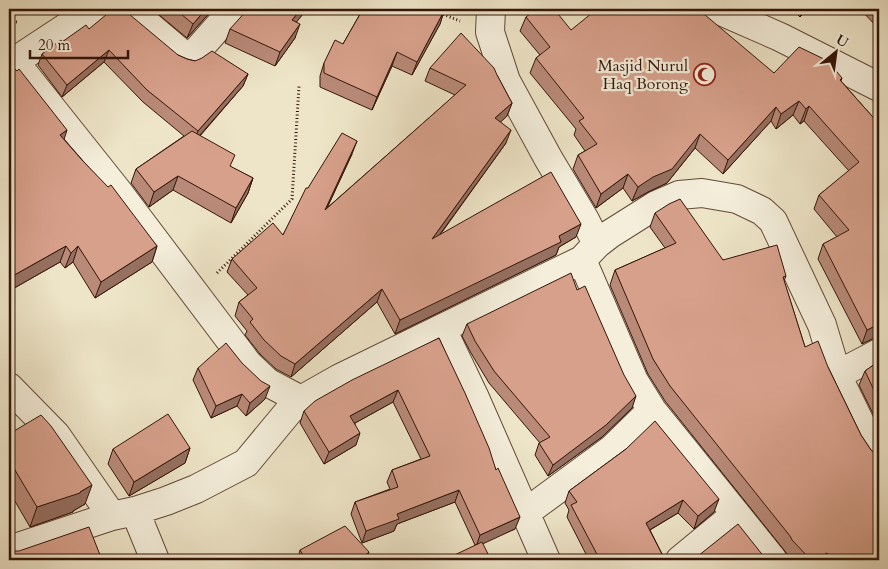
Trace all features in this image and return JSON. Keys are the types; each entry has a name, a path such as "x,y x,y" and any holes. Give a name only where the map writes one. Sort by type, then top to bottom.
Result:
{"street":[{"path":"10,64 94,9"},
{"path":"129,9 181,53 189,57 195,53 234,9"},
{"path":"491,9 490,32 506,82 585,220 589,252 634,381 652,410 773,560"},
{"path":"721,10 780,37 879,87"},
{"path":"10,64 22,70 110,181 248,364 267,382 301,400"},
{"path":"9,550 166,501 196,489 246,463 289,411 301,400 340,378 442,329 589,252 656,205 679,195 702,193 738,199 762,211 773,221 822,325 838,375 869,442 879,456"},
{"path":"442,329 475,398 546,560"},
{"path":"838,375 879,353"},
{"path":"9,387 56,435 124,514 155,560"},
{"path":"525,513 612,448 652,410"},
{"path":"680,560 736,514"}],"path":[{"path":"195,295 292,200 299,86"}],"building":[{"path":"113,9 123,9 178,55 195,61 212,51 248,74 198,131 147,90 109,50 67,85 42,54 86,25 89,29"},
{"path":"175,9 206,9 193,24"},
{"path":"248,9 301,9 292,20 300,24 280,52 230,29"},
{"path":"363,9 439,9 444,11 417,62 397,52 377,97 324,73 324,63 335,40 343,44"},
{"path":"536,9 554,9 571,30 597,9 698,9 774,73 799,47 828,61 842,78 840,80 879,124 879,324 867,330 823,244 849,230 819,195 859,162 809,106 806,109 799,101 781,114 776,107 728,160 700,134 672,169 653,177 638,187 628,174 601,194 578,155 597,144 579,121 584,118 536,58 550,47 526,17"},
{"path":"461,33 494,68 512,103 495,118 511,130 432,239 551,172 581,224 559,236 561,242 400,320 382,289 295,364 281,356 264,340 250,322 253,319 239,302 257,288 232,259 273,223 283,235 306,188 308,188 342,133 357,141 325,210 466,85 430,68"},
{"path":"9,64 17,71 19,69 67,130 60,135 108,187 111,185 157,246 101,282 78,246 71,253 66,246 9,278"},
{"path":"192,131 235,155 230,166 253,178 236,208 178,176 154,192 136,169"},
{"path":"680,199 723,260 777,245 786,276 783,277 805,347 818,341 828,367 861,435 871,450 879,456 879,560 832,560 827,553 815,560 811,560 792,540 670,386 653,359 615,270 676,243 655,213"},
{"path":"571,273 577,290 585,286 624,375 636,396 606,425 553,465 539,443 550,437 494,371 475,341 467,324"},
{"path":"439,338 489,448 496,470 498,468 520,517 480,535 459,490 397,514 399,519 366,531 355,502 398,487 392,470 430,456 398,390 350,416 360,433 329,452 304,411 315,401 352,380"},
{"path":"226,343 242,363 261,381 270,386 250,403 242,394 216,406 198,368"},
{"path":"879,361 879,401 865,371"},
{"path":"168,414 190,448 134,482 113,449"},
{"path":"41,415 51,426 92,485 80,493 37,507 9,460 9,434"},
{"path":"655,421 719,499 698,516 683,500 646,523 665,560 600,560 571,505 577,502 569,491 626,449"},
{"path":"738,524 765,558 762,560 693,560"},
{"path":"345,526 369,552 360,560 306,560 300,550"},
{"path":"89,527 102,560 9,560 9,553 13,551 19,551"},
{"path":"482,542 491,560 444,560"}],"place":[{"name":"Masjid Nurul Haq Borong","path":"704,74"}]}
